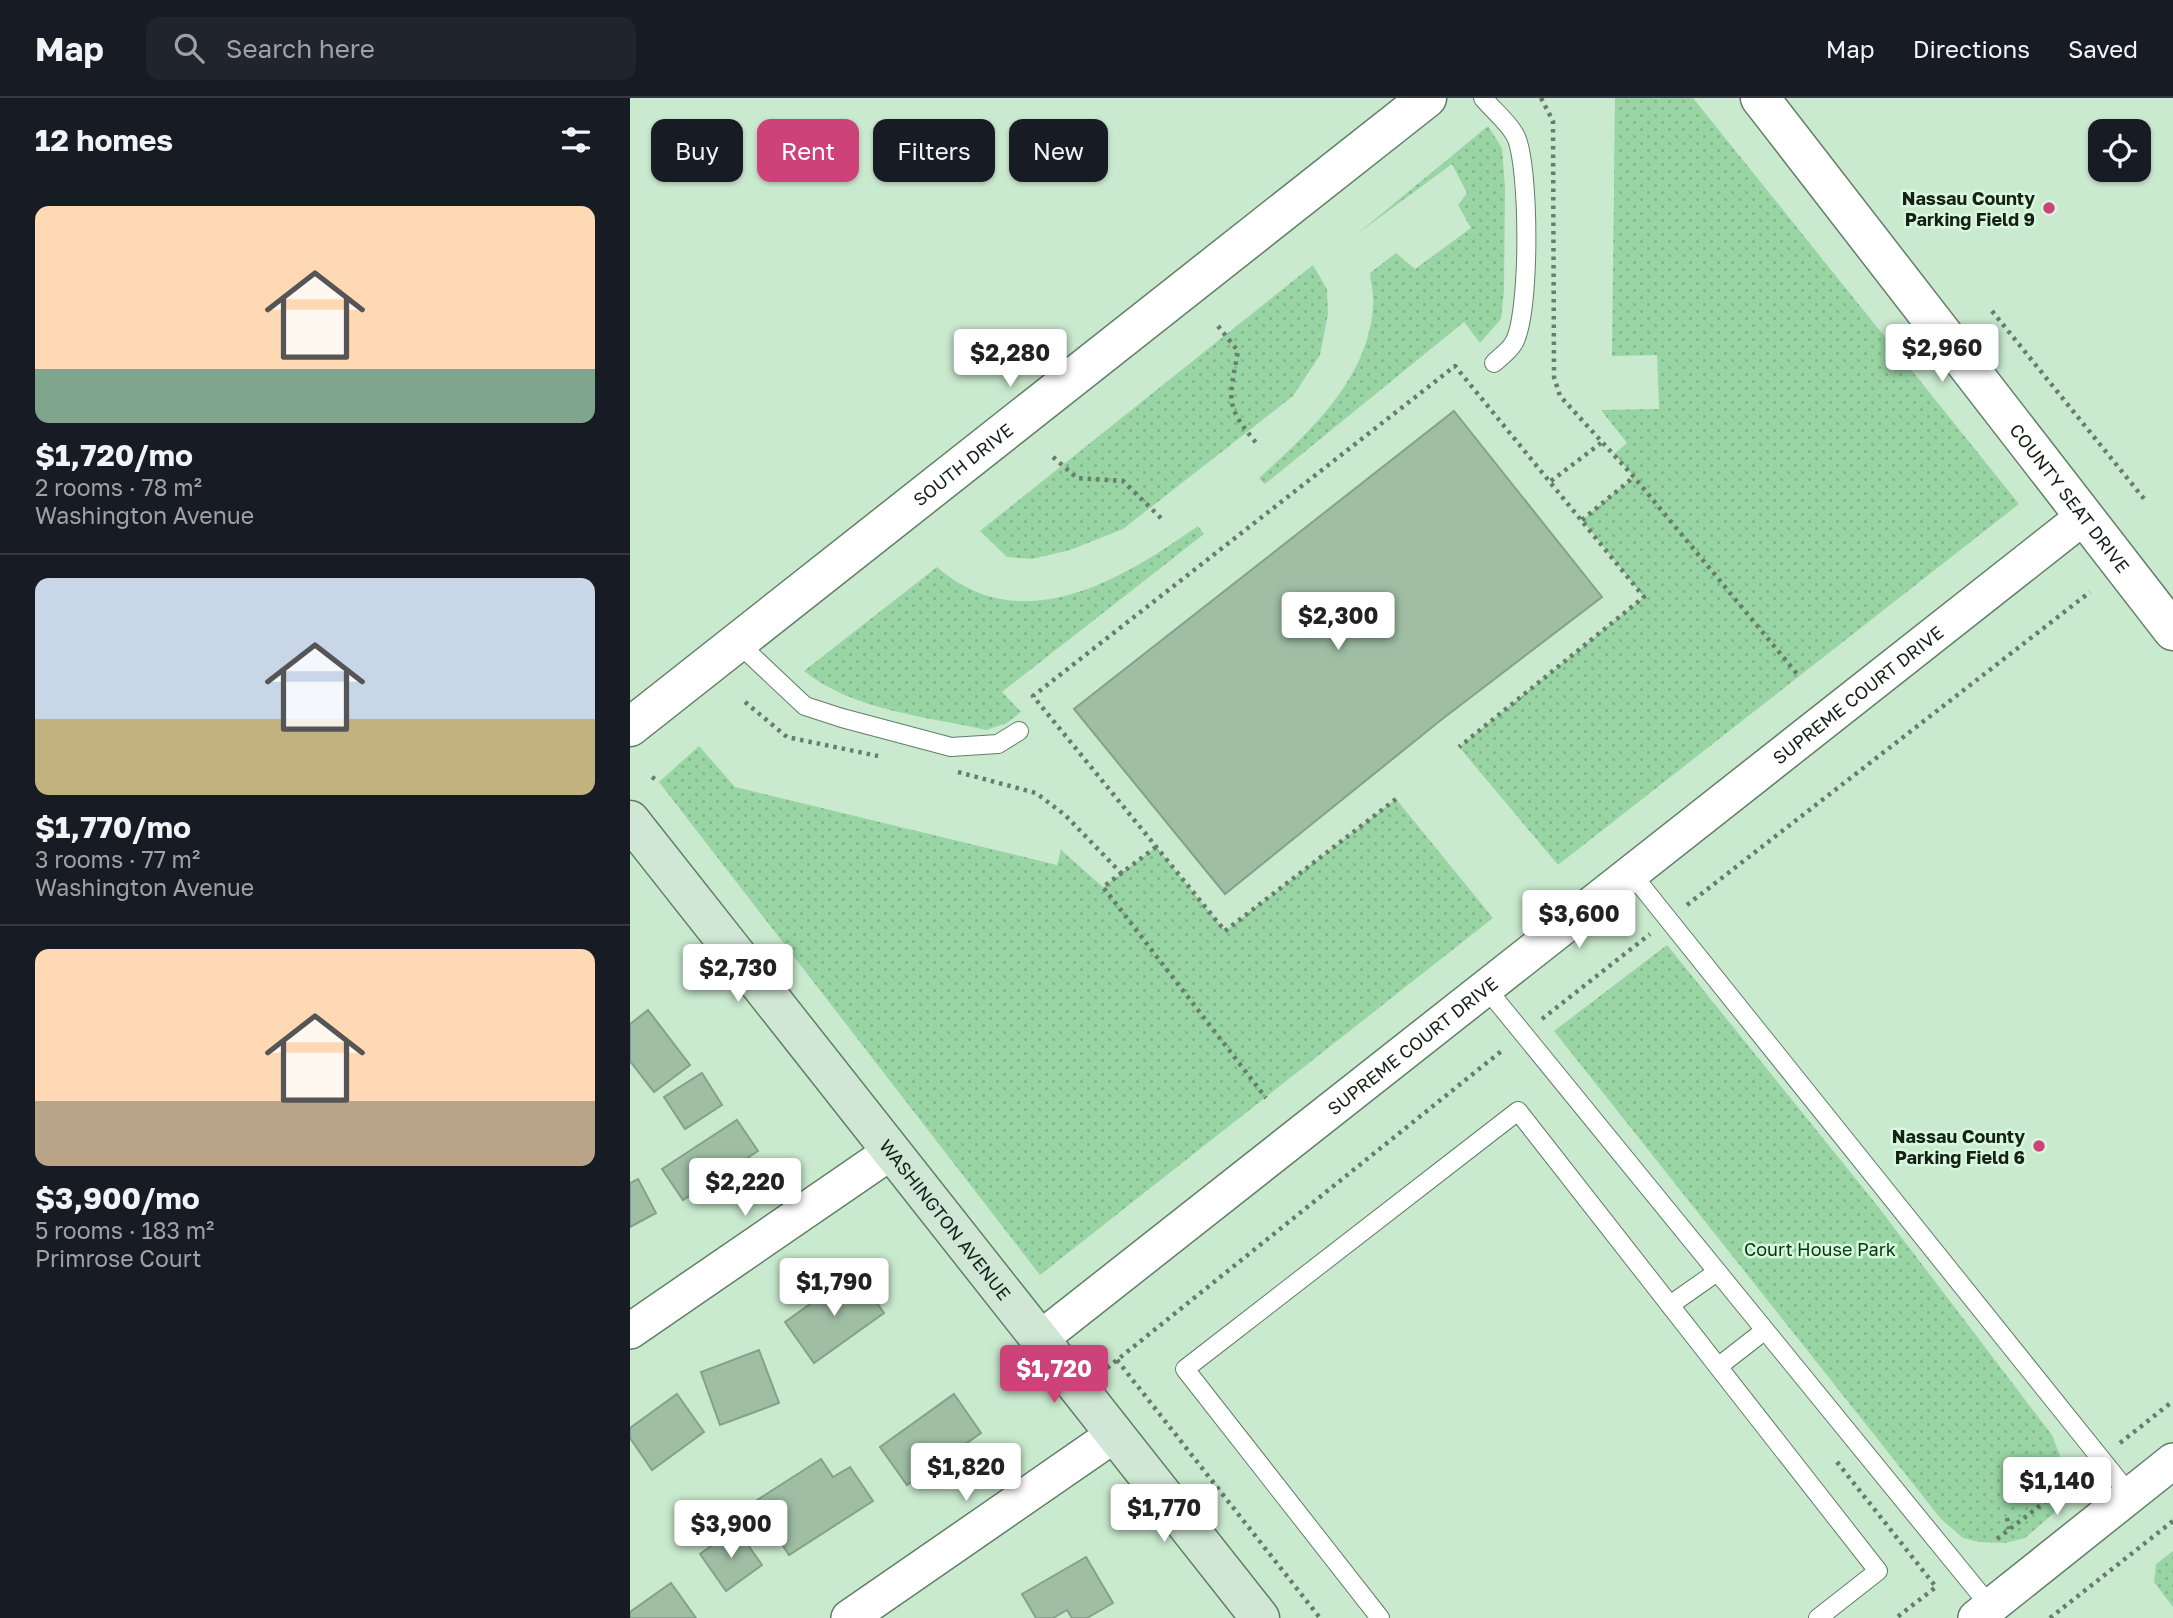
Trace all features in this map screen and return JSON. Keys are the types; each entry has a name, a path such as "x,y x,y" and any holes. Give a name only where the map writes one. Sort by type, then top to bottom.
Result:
{"main road":[{"name":"WASHINGTON AVENUE","path":"630,820 1260,1618"}],"street":[{"name":"SOUTH DRIVE","path":"630,727 1427,98"},
{"name":"COUNTY SEAT DRIVE","path":"1760,98 2082,518 2173,631"},
{"name":"SUPREME COURT DRIVE","path":"1040,1339 2082,518"},
{"path":"630,1331 892,1151"},
{"path":"849,1618 1115,1434"},
{"path":"1983,1612 2173,1461"}],"lane":[{"path":"1483,98 1516,136 1525,200 1525,289 1521,321 1514,344 1494,363"},
{"path":"738,643 804,706 842,718 951,747 998,744 1019,731"},
{"path":"1632,873 2130,1495"},
{"path":"1486,988 1764,1331 1983,1612"},
{"path":"1380,1618 1185,1369 1518,1111 1878,1571 1818,1618"},
{"path":"1670,1305 1717,1272"},
{"path":"1718,1366 1764,1331"}],"path":[{"path":"1541,98 1553,121 1554,377 1560,396 1634,477 1798,675"},
{"path":"1992,311 2146,500"},
{"path":"1218,326 1237,351 1230,398 1235,417 1258,445"},
{"path":"1396,799 1226,932 1033,696 1455,366 1644,597 1459,747"},
{"path":"1551,481 1601,443"},
{"path":"1053,457 1077,478 1123,481 1164,521"},
{"path":"1582,520 1634,477"},
{"path":"1523,1034 2091,592"},
{"path":"745,702 787,737 890,758"},
{"path":"944,769 1036,793 1065,815 1122,874"},
{"path":"652,777 659,782"},
{"path":"1156,847 1103,887 1266,1098"},
{"path":"1080,1389 1506,1047 1514,1058"},
{"path":"1117,1360 1320,1618"},
{"path":"1835,1460 1936,1587 1896,1618"},
{"path":"1997,1539 2069,1483"},
{"path":"2035,1492 2049,1498"},
{"path":"2007,1518 2009,1529"},
{"path":"2050,1618 2173,1521"}],"green space":[{"path":"1615,98 1693,98 2019,504 1558,865 1459,747 1644,597 1582,520 1634,477 1614,454 1627,443 1601,410 1659,409 1657,355 1612,356"},
{"path":"1488,126 1502,148 1505,187 1504,290 1501,319 1480,343 1464,322 1265,484 1259,478 1316,423 1348,380 1361,357 1373,306 1370,273 1396,253 1415,269 1471,228 1458,205 1467,193 1452,164 1357,234"},
{"path":"1313,265 1327,289 1328,314 1320,355 1293,396 1123,529 1070,550 1032,559 1007,557 980,531"},
{"path":"1198,526 1204,534 1002,692 1021,712 1007,723 986,730 867,704 824,684 804,671 937,567 969,589 1003,599 1037,601 1070,594 1104,582 1137,566"},
{"path":"699,746 735,787 1057,865 1061,850 1103,887 1156,847 1225,931 1396,799 1493,918 1040,1275 659,782"},
{"name":"Court House Park","path":"1667,945 1876,1204 2052,1435 2064,1466 2060,1500 2053,1514 2025,1538 2005,1543 1979,1542 1963,1538 1941,1519 1554,1031"},
{"path":"2173,1551 2173,1607 2154,1582 2156,1564"}],"building":[{"path":"1454,411 1602,597 1441,720 1225,894 1074,709"},
{"path":"648,1010 690,1065 654,1092 630,1061 630,1024"},
{"path":"702,1073 722,1105 685,1129 664,1097"},
{"path":"737,1120 758,1151 683,1200 662,1169"},
{"path":"638,1179 656,1213 630,1227 630,1183"},
{"path":"855,1272 884,1313 814,1363 785,1322"},
{"path":"759,1350 779,1403 720,1425 701,1372"},
{"path":"677,1394 704,1432 652,1470 630,1438 630,1428"},
{"path":"954,1394 981,1433 907,1485 880,1447"},
{"path":"821,1459 833,1477 850,1467 873,1501 789,1555 754,1502"},
{"path":"736,1528 762,1565 726,1591 700,1554"},
{"path":"1086,1557 1113,1603 1087,1618 1072,1618 1067,1610 1053,1618 1036,1618 1022,1594"},
{"path":"671,1583 696,1618 630,1618 630,1612"}],"place":[{"name":"Nassau County Parking Field 9","path":"2049,208"},
{"name":"Nassau County Parking Field 6","path":"2039,1146"}]}
